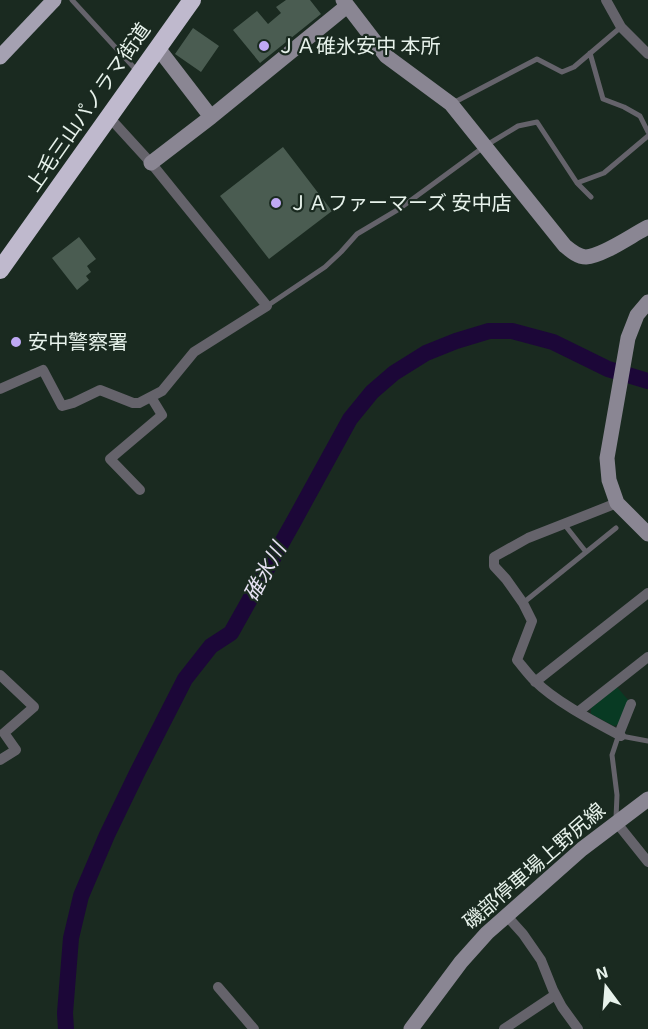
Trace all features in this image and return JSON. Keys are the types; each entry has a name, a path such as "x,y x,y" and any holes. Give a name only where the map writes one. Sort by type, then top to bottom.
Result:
{"highway":[{"name":"上毛三山パノラマ街道","path":"0,270 192,0"}],"main road":[{"path":"0,57 54,0"}],"street":[{"path":"606,0 621,27 647,51"},
{"path":"151,163 211,117 345,3 386,56 451,104 573,253 584,258 600,254 648,227"},
{"path":"158,48 211,117"},
{"path":"0,389 43,370 62,406 100,390 138,403 162,391 194,352 267,306 151,163 109,117"},
{"path":"648,303 637,315 628,338 607,458 609,480 617,503 648,534"},
{"path":"141,490 110,459 162,415 151,397"},
{"path":"617,503 528,538 494,557 494,566 523,603 532,621 517,660 535,682 578,712 620,735 631,704"},
{"path":"535,682 647,596"},
{"path":"578,712 648,657"},
{"path":"0,675 34,707 4,733 16,750 0,760"},
{"name":"磯部停車場上野尻線","path":"411,1029 472,948 506,915 575,855 648,799"},
{"path":"616,822 648,862"},
{"path":"506,915 541,960 561,1007 578,1029"},
{"path":"218,987 254,1029"},
{"path":"504,1029 555,995"}],"lane":[{"path":"72,0 140,74"},
{"path":"451,104 537,59 562,72 574,67 621,27"},
{"path":"577,183 604,173 648,134 640,116 603,99 590,53"},
{"path":"267,306 325,267 357,234 399,209 485,146 519,126 537,122 577,183 591,197"},
{"path":"564,524 586,552"},
{"path":"523,603 616,528"},
{"path":"616,822 617,795 612,755 620,735 648,741"}],"green space":[{"path":"617,687 629,701 620,724 614,726 591,714 591,708"}],"building":[{"name":"ＪＡ碓氷安中 本所","path":"286,0 310,0 321,14 260,63 233,30 257,11 268,24 281,13 276,7"},
{"path":"193,28 219,46 201,72 175,54"},
{"name":"ＪＡファーマーズ 安中店","path":"283,147 332,211 269,259 220,196"},
{"path":"79,237 96,259 87,266 91,272 86,276 89,280 77,290 52,258"}],"waterway":[{"name":"碓氷川","path":"66,1029 65,1013 71,938 81,896 107,835 185,679 211,646 231,633 350,419 372,392 394,373 426,353 489,331 512,331 553,342 608,369 648,381"}],"place":[{"name":"ＪＡ碓氷安中 本所","path":"264,46"},
{"name":"ＪＡファーマーズ 安中店","path":"276,203"},
{"name":"安中警察署","path":"16,342"}]}
